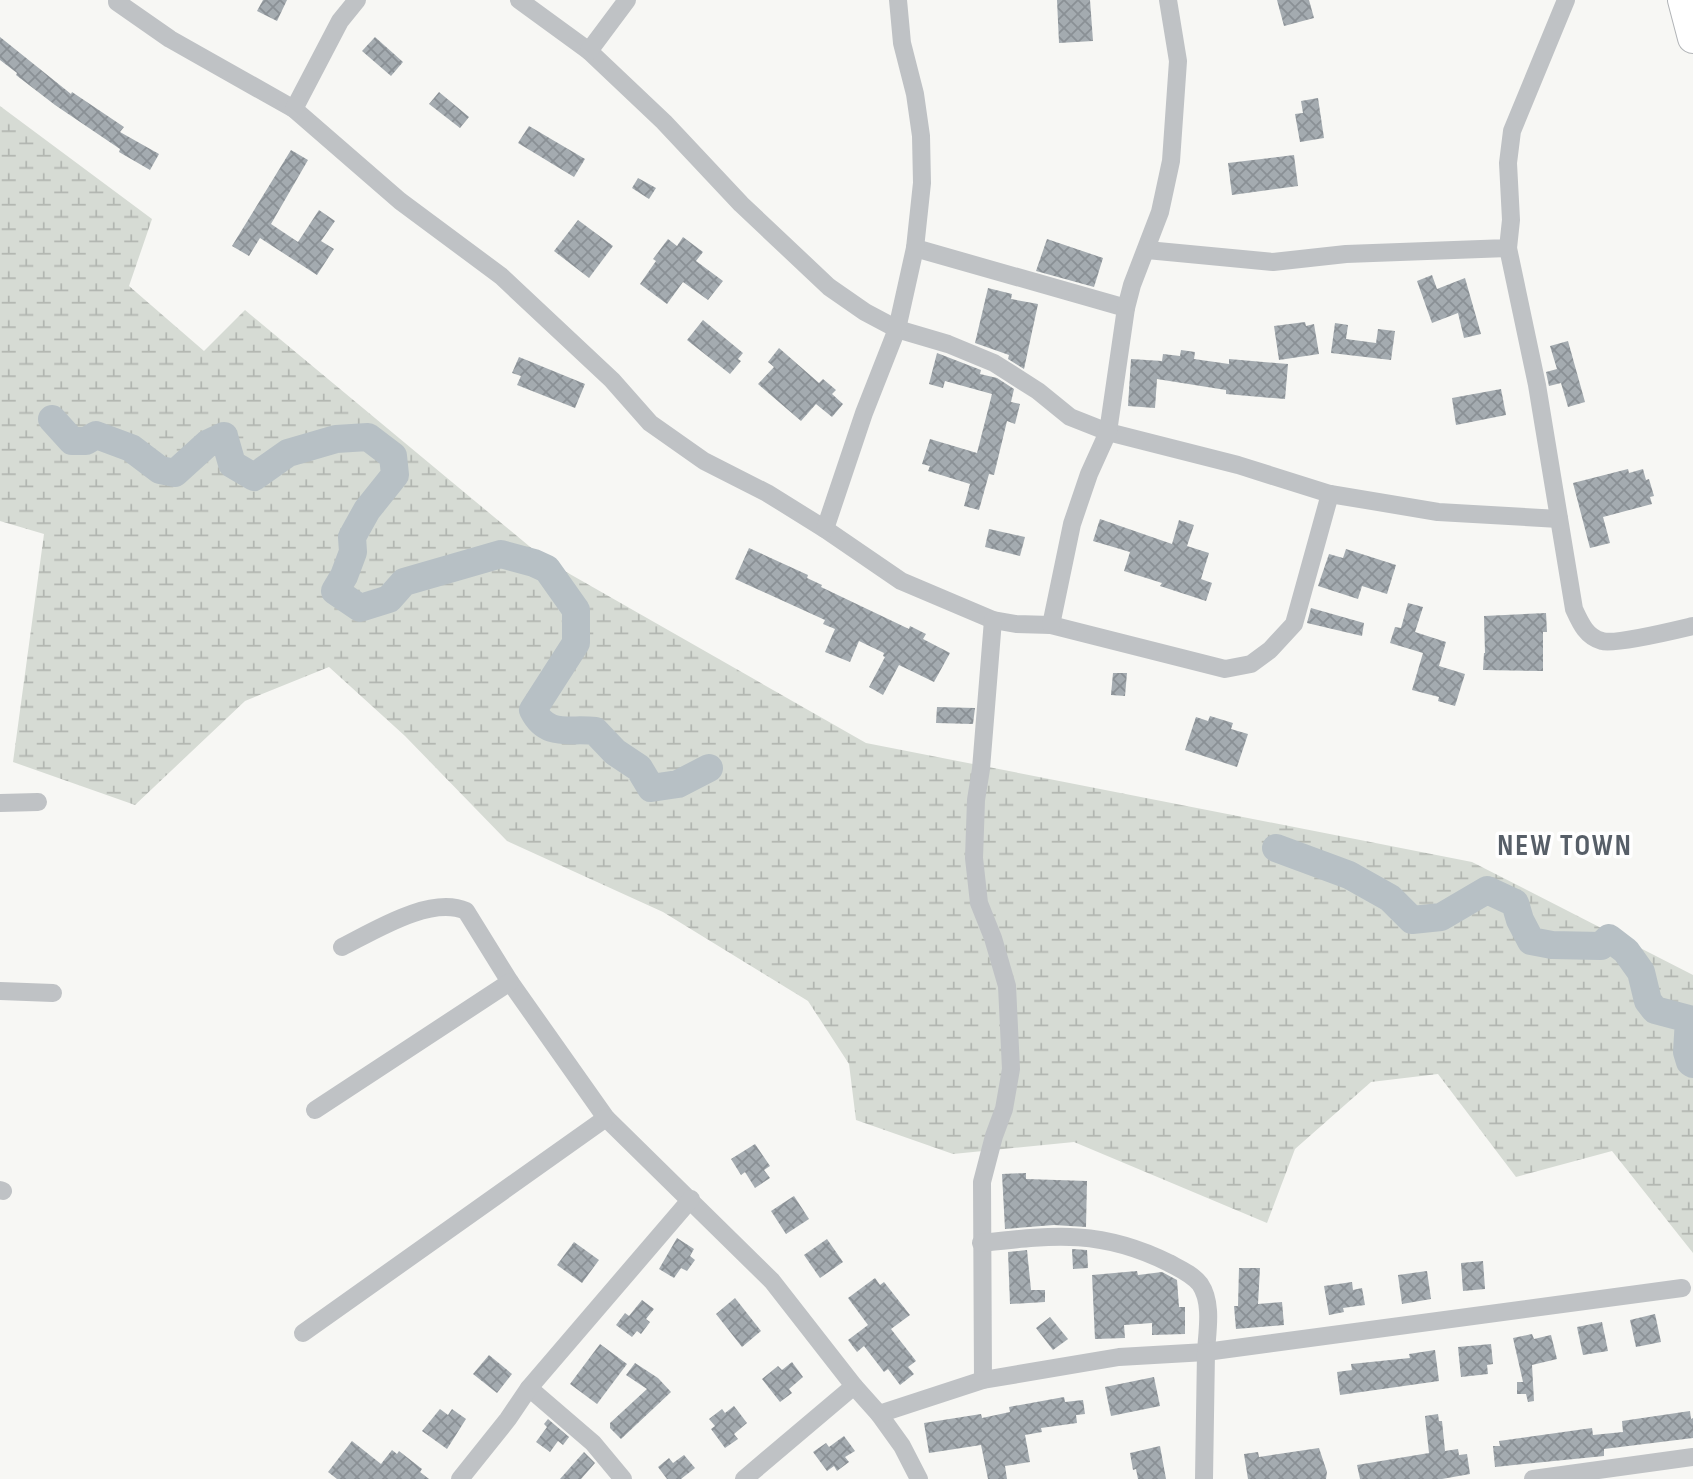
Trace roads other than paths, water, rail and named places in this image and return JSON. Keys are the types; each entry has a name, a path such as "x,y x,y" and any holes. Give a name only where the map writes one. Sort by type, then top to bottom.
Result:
{"highway":[{"path":"1683,0 1693,38"}],"street":[{"path":"117,0 170,39 294,109 400,201 501,276 612,380 650,423 704,461 767,493 825,529 901,581 993,620 1051,625 1225,669 1251,664 1270,650 1294,624 1329,494"},
{"path":"339,0 340,21"},
{"path":"294,109 340,21 357,0"},
{"path":"519,0 589,51 664,122 741,204 830,287 865,312 897,328 948,344 994,363 1038,391 1070,417 1108,432 1238,465 1329,494 1438,512 1559,519"},
{"path":"589,51 627,0"},
{"path":"825,529 864,413 897,328 915,248 922,183 921,136 915,94 902,43 898,0"},
{"path":"1051,625 1072,524 1089,474 1108,432 1126,308 1160,212 1171,161 1178,61 1168,0"},
{"path":"1566,0 1511,131 1508,163 1511,220 1508,248 1537,385 1574,609 1583,629 1602,642 1693,626"},
{"path":"915,248 1126,308"},
{"path":"1147,250 1273,262 1346,254 1508,248"},
{"path":"983,1380 982,1182 1004,1109 1011,1069 1007,986 979,903 974,858 976,800 993,620"},
{"path":"0,803 38,802"},
{"path":"342,947 385,925 436,906 455,906 466,911 510,982 606,1118 772,1281 879,1413 902,1446 919,1479"},
{"path":"315,1110 510,982"},
{"path":"0,991 53,993"},
{"path":"303,1333 606,1118"},
{"path":"460,1479 529,1388 691,1199"},
{"path":"981,1243 1056,1235 1107,1239 1158,1258 1188,1273 1201,1286 1208,1311 1204,1479"},
{"path":"879,1413 983,1380 1119,1357 1206,1352 1682,1287"},
{"path":"744,1479 854,1385"},
{"path":"529,1388 593,1443 623,1479"},
{"path":"1533,1479 1693,1457"}],"waterway":[{"path":"52,419 72,441 86,441 96,435 131,448 160,470 175,473 207,444 224,436 232,464 254,477 288,453 336,439 368,437 393,456 395,475 367,510 352,537 353,552 335,591 360,608 389,599 404,582 501,554 547,569 576,610 576,643 533,710 539,719 545,725 560,730 595,731 615,752 639,768 651,788 678,784 709,768"},
{"path":"1276,848 1349,875 1390,898 1412,920 1441,917 1487,890 1515,903 1531,941 1552,945 1601,946 1609,938 1626,951 1641,972 1648,1001 1655,1010 1689,1019 1687,1052 1693,1064"}],"district":[{"name":"NEW TOWN","path":"1565,846"}]}
